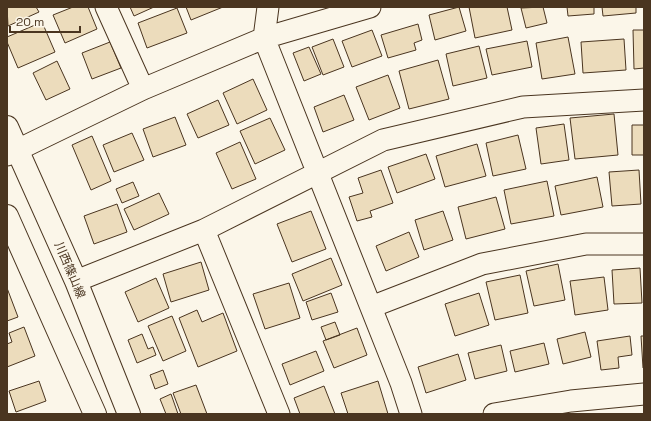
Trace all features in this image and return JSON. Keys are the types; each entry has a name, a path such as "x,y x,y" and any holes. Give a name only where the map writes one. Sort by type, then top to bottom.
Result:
{"main road":[{"name":"川西篠山線","path":"7,127 12,152 76,282 129,414"},
{"path":"7,216 95,414"}],"street":[{"path":"106,7 142,89"},
{"path":"268,7 264,38 316,172 371,307 400,383 410,414"},
{"path":"12,152 142,89 264,38 370,7"},
{"path":"76,282 204,230 316,172 383,140 523,107 644,100"},
{"path":"204,230 279,414"},
{"path":"371,307 482,264 586,244 644,244"},
{"path":"494,414 571,401 644,394"}],"building":[{"path":"7,7 36,7 39,12 8,26"},
{"path":"73,7 88,7 97,29 65,43 53,15"},
{"path":"130,7 154,7 134,16"},
{"path":"186,7 223,7 191,20"},
{"path":"459,7 466,31 435,40 429,15"},
{"path":"469,7 507,7 512,30 475,38"},
{"path":"543,7 547,23 526,28 521,8"},
{"path":"567,7 594,7 594,14 568,16"},
{"path":"602,7 636,7 636,13 603,16"},
{"path":"177,8 187,33 147,48 138,23"},
{"path":"42,22 55,52 18,68 7,42 7,37"},
{"path":"418,24 422,40 414,43 416,50 388,58 381,35"},
{"path":"372,30 382,56 352,67 342,41"},
{"path":"633,30 644,30 644,68 634,69"},
{"path":"568,37 575,74 542,79 536,43"},
{"path":"333,39 344,67 323,75 312,47"},
{"path":"624,39 626,70 583,73 581,42"},
{"path":"527,41 532,67 492,75 486,49"},
{"path":"110,42 121,68 92,79 82,53"},
{"path":"479,46 487,78 453,86 446,54"},
{"path":"309,47 321,74 304,81 293,53"},
{"path":"438,60 449,99 409,109 399,71"},
{"path":"57,61 70,89 46,100 33,73"},
{"path":"388,75 400,108 369,120 356,87"},
{"path":"253,79 267,110 237,124 223,93"},
{"path":"344,95 354,120 323,132 314,107"},
{"path":"218,100 229,125 198,138 187,114"},
{"path":"614,114 618,155 575,159 570,118"},
{"path":"175,117 186,145 153,157 143,129"},
{"path":"270,118 285,150 255,164 240,131"},
{"path":"564,124 569,160 541,164 536,128"},
{"path":"632,125 644,125 644,155 632,155"},
{"path":"132,133 144,160 114,172 103,145"},
{"path":"518,135 526,169 493,176 486,143"},
{"path":"92,136 111,181 91,190 72,145"},
{"path":"240,142 256,179 232,189 216,153"},
{"path":"477,144 486,176 445,187 436,156"},
{"path":"426,154 435,179 397,193 388,167"},
{"path":"381,170 393,203 370,211 372,217 357,221 349,197 363,193 358,178"},
{"path":"639,170 641,204 612,206 609,172"},
{"path":"597,177 603,207 561,215 555,186"},
{"path":"547,181 554,216 511,224 504,190"},
{"path":"133,182 139,196 122,203 116,189"},
{"path":"159,193 169,214 134,230 124,209"},
{"path":"496,197 505,229 466,239 458,207"},
{"path":"117,204 127,232 94,244 84,216"},
{"path":"311,211 326,249 292,262 277,224"},
{"path":"443,211 453,240 424,250 415,220"},
{"path":"409,232 419,257 386,271 376,246"},
{"path":"331,258 342,285 303,301 292,274"},
{"path":"201,262 209,290 171,302 163,274"},
{"path":"558,264 565,300 534,306 526,271"},
{"path":"640,268 642,303 614,304 612,270"},
{"path":"520,275 528,313 495,320 486,282"},
{"path":"604,277 608,310 575,315 570,281"},
{"path":"156,278 169,308 138,322 125,292"},
{"path":"289,283 300,318 265,329 253,294"},
{"path":"7,288 18,317 7,321"},
{"path":"331,293 338,312 312,320 306,302"},
{"path":"479,293 489,325 455,336 445,304"},
{"path":"197,310 202,322 223,313 237,351 198,367 179,318"},
{"path":"172,316 186,351 163,361 148,326"},
{"path":"335,322 340,335 326,340 321,327"},
{"path":"24,327 35,356 7,367 7,344 12,342 9,333"},
{"path":"357,328 367,355 334,368 323,341"},
{"path":"585,332 591,357 563,364 557,339"},
{"path":"142,334 148,349 153,347 156,355 137,363 128,340"},
{"path":"630,336 632,355 618,357 619,368 601,370 597,341"},
{"path":"641,336 644,336 644,368 643,368"},
{"path":"544,343 549,364 515,372 510,351"},
{"path":"501,345 507,371 475,379 468,353"},
{"path":"316,351 324,371 290,385 282,364"},
{"path":"458,354 466,380 426,393 418,367"},
{"path":"163,370 168,384 155,389 150,375"},
{"path":"39,381 46,401 16,412 9,391"},
{"path":"378,381 388,414 348,414 341,393"},
{"path":"196,385 207,414 181,414 173,393"},
{"path":"324,386 335,414 300,414 294,398"},
{"path":"171,394 178,414 166,414 160,399"}]}
